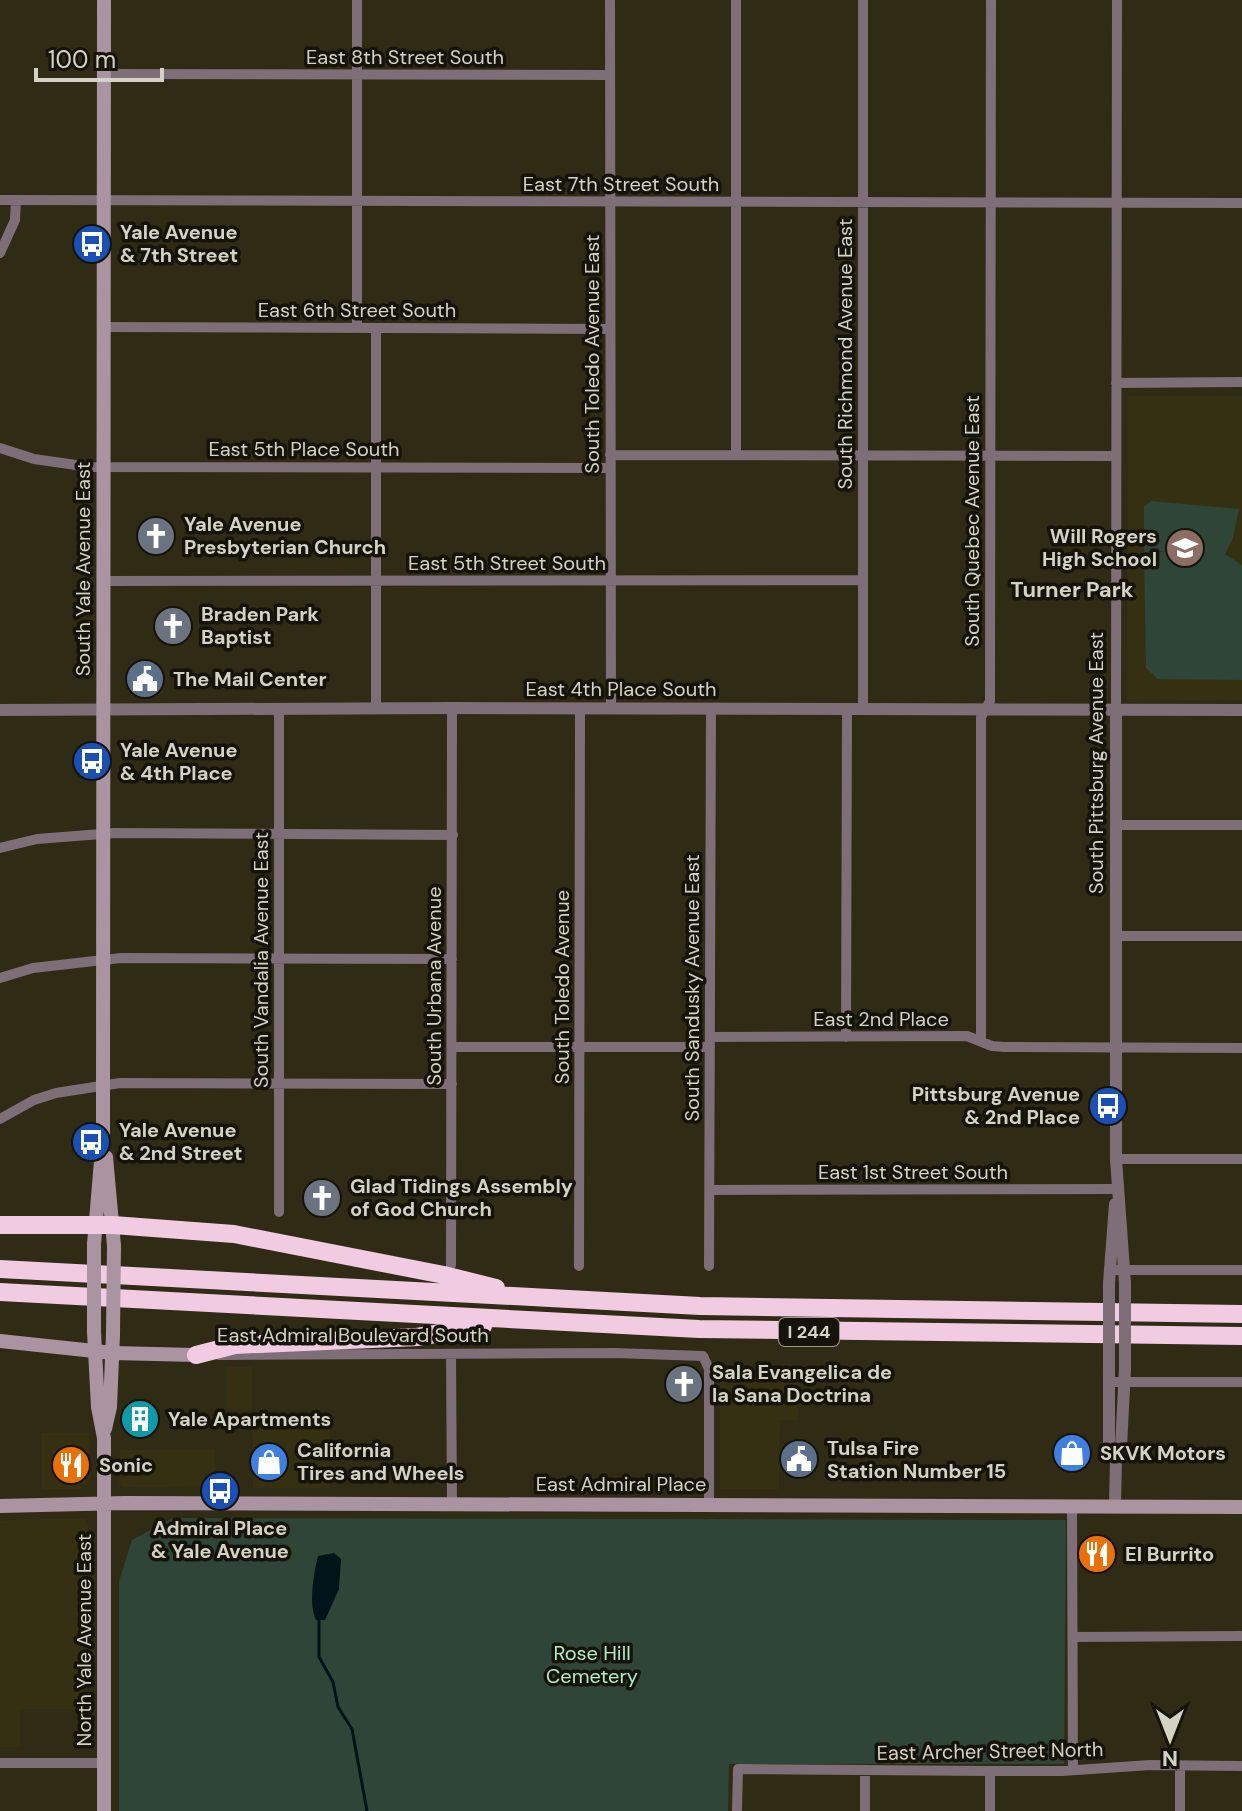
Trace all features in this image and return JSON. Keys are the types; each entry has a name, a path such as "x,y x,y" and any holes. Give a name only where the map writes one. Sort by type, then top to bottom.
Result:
{"highway":[{"path":"0,1225 113,1225 234,1234 444,1275 537,1298"},
{"name":"I 244","path":"0,1269 537,1298 821,1309 1242,1314"},
{"name":"I 244","path":"0,1292 699,1329 1242,1336"},
{"path":"196,1355 235,1345 417,1337 520,1320"}],"main road":[{"name":"South Yale Avenue East","path":"104,0 103,1137 94,1225 94,1332 104,1469"},
{"name":"South Yale Avenue East","path":"103,1137 114,1246 113,1353 110,1407 104,1438"},
{"name":"East Admiral Boulevard South","path":"0,1341 113,1353 196,1355"},
{"name":"North Yale Avenue East","path":"104,1469 104,1811"},
{"name":"East Admiral Place","path":"0,1506 1242,1507"}],"street":[{"path":"357,0 357,328"},
{"name":"South Toledo Avenue East","path":"610,0 611,708"},
{"path":"736,0 736,455"},
{"name":"South Richmond Avenue East","path":"863,0 863,709"},
{"name":"South Quebec Avenue East","path":"981,1041 981,717 990,701 991,0"},
{"name":"South Pittsburg Avenue East","path":"1115,1505 1116,1460 1121,1447 1125,1376 1124,1277 1116,1159 1117,0"},
{"name":"East 8th Street South","path":"103,74 610,75"},
{"name":"East 7th Street South","path":"0,200 1242,203"},
{"path":"0,253 15,220 16,200"},
{"name":"East 6th Street South","path":"103,327 610,329"},
{"path":"376,328 376,708"},
{"path":"1116,383 1242,382"},
{"name":"East 5th Place South","path":"0,448 23,457 63,465 103,467 610,468"},
{"path":"610,455 1116,456"},
{"name":"East 5th Street South","path":"103,581 863,580"},
{"name":"South Vandalia Avenue East","path":"279,708 279,1212"},
{"name":"South Urbana Avenue","path":"451,1265 452,708"},
{"name":"South Toledo Avenue","path":"579,1266 580,708"},
{"name":"South Sandusky Avenue East","path":"709,1266 711,709"},
{"path":"846,1037 847,709"},
{"name":"East 4th Place South","path":"0,710 1242,710"},
{"path":"1116,825 1242,825"},
{"path":"0,848 37,839 103,835 453,835"},
{"path":"1116,936 1242,936"},
{"path":"0,978 33,968 121,958 452,959"},
{"name":"East 2nd Place","path":"452,1047 580,1047 846,1037 967,1036 992,1046 1004,1047 1242,1048"},
{"path":"0,1119 34,1100 56,1093 120,1083 452,1084"},
{"path":"1116,1159 1242,1159"},
{"name":"South Pittsburg Avenue East","path":"1116,1460 1109,1446 1109,1276 1117,1189"},
{"name":"East 1st Street South","path":"710,1190 1117,1189"},
{"path":"1109,1276 1242,1270"},
{"name":"East Admiral Boulevard South","path":"196,1355 695,1355 706,1359 709,1369 709,1505"},
{"path":"451,1355 452,1504"},
{"path":"1109,1376 1242,1382"},
{"path":"1072,1505 1073,1770"},
{"path":"1073,1637 1242,1636"},
{"path":"0,1763 105,1763"},
{"path":"1180,1766 1180,1811"},
{"name":"East Archer Street North","path":"737,1811 738,1769 990,1771 1242,1766"},
{"path":"865,1770 865,1811"},
{"path":"990,1771 990,1811"}],"shaded area":[{"name":"Will Rogers High School","path":"1128,396 1242,396 1242,700 1127,700"},
{"path":"227,1367 252,1367 252,1410 227,1410"},
{"path":"720,1382 799,1382 799,1420 780,1420 779,1489 720,1489"},
{"path":"330,1424 329,1488 253,1488 252,1425"},
{"path":"41,1433 89,1433 88,1484 82,1489 42,1489"},
{"path":"215,1449 216,1488 123,1487 119,1484 120,1450"},
{"path":"85,1519 89,1527 93,1663 83,1664 84,1709 20,1709 20,1747 0,1747 0,1521"},
{"path":"334,1553 341,1559 339,1589 325,1620 316,1620 312,1597 318,1556"}],"green space":[{"path":"1151,501 1239,509 1233,538 1225,554 1242,565 1242,680 1158,679 1146,668 1144,554 1167,551 1144,552 1144,507"},
{"name":"Rose Hill Cemetery","path":"173,1518 1066,1520 1064,1764 729,1764 728,1811 119,1811 119,1581 132,1540"}],"waterway":[{"path":"319,1620 319,1657 333,1682 338,1707 352,1729 367,1811"}],"place":[{"name":"Yale Avenue & 7th Street","path":"92,244"},
{"name":"Yale Avenue Presbyterian Church","path":"156,536"},
{"name":"Will Rogers High School","path":"1185,548"},
{"name":"Braden Park Baptist","path":"173,626"},
{"name":"The Mail Center","path":"145,679"},
{"name":"Yale Avenue & 4th Place","path":"92,761"},
{"name":"Pittsburg Avenue & 2nd Place","path":"1108,1106"},
{"name":"Yale Avenue & 2nd Street","path":"91,1142"},
{"name":"Glad Tidings Assembly of God Church","path":"322,1198"},
{"name":"Sala Evangelica de la Sana Doctrina","path":"684,1384"},
{"name":"Yale Apartments","path":"140,1419"},
{"name":"SKVK Motors","path":"1072,1453"},
{"name":"Tulsa Fire Station Number 15","path":"799,1459"},
{"name":"California Tires and Wheels","path":"269,1462"},
{"name":"Sonic","path":"71,1465"},
{"name":"Admiral Place & Yale Avenue","path":"220,1491"},
{"name":"El Burrito","path":"1097,1554"}],"district":[{"name":"Turner Park","path":"1072,589"}]}
